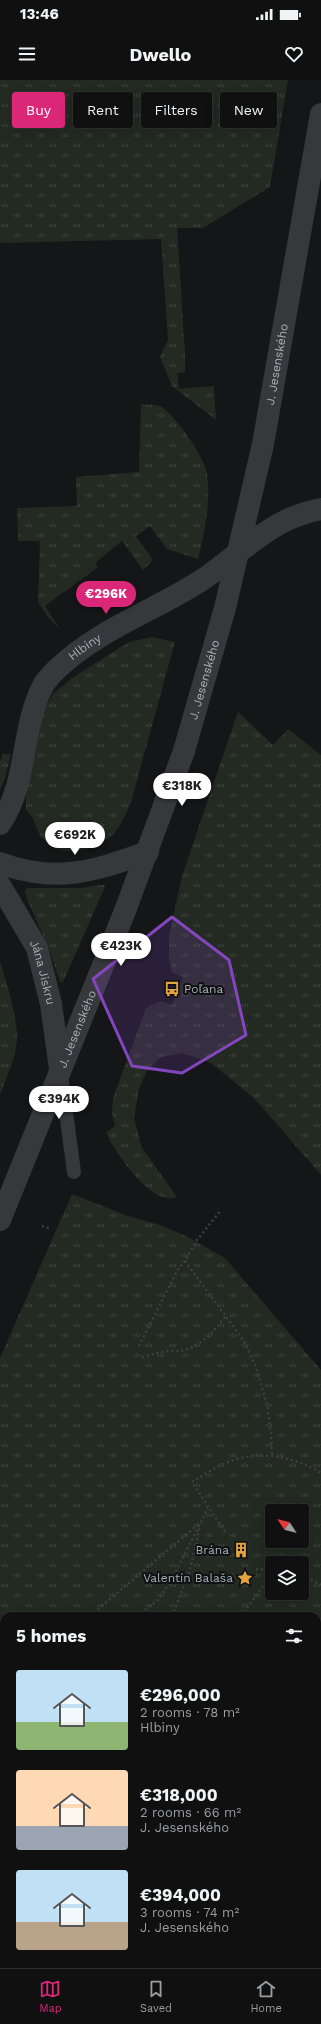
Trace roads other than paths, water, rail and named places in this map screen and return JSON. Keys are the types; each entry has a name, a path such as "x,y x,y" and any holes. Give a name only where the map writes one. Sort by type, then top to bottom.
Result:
{"street":[{"name":"J. Jesenského","path":"0,1220 125,912 184,751 225,608 263,444 321,114"},
{"name":"Hlbiny","path":"0,824 12,805 18,786 27,733 34,705 45,682 60,667 95,640 205,578 280,523 304,512 321,509"},
{"path":"0,863 18,869 52,874 78,873 104,867 148,852"},
{"name":"Jána Jiskru","path":"0,884 37,948 51,1004 60,1069"}],"lane":[{"path":"60,1069 74,1172"}],"place":[{"name":"Poľana","path":"172,989"},
{"name":"Brána","path":"241,1550"},
{"name":"Valentín Balaša","path":"245,1578"}]}
